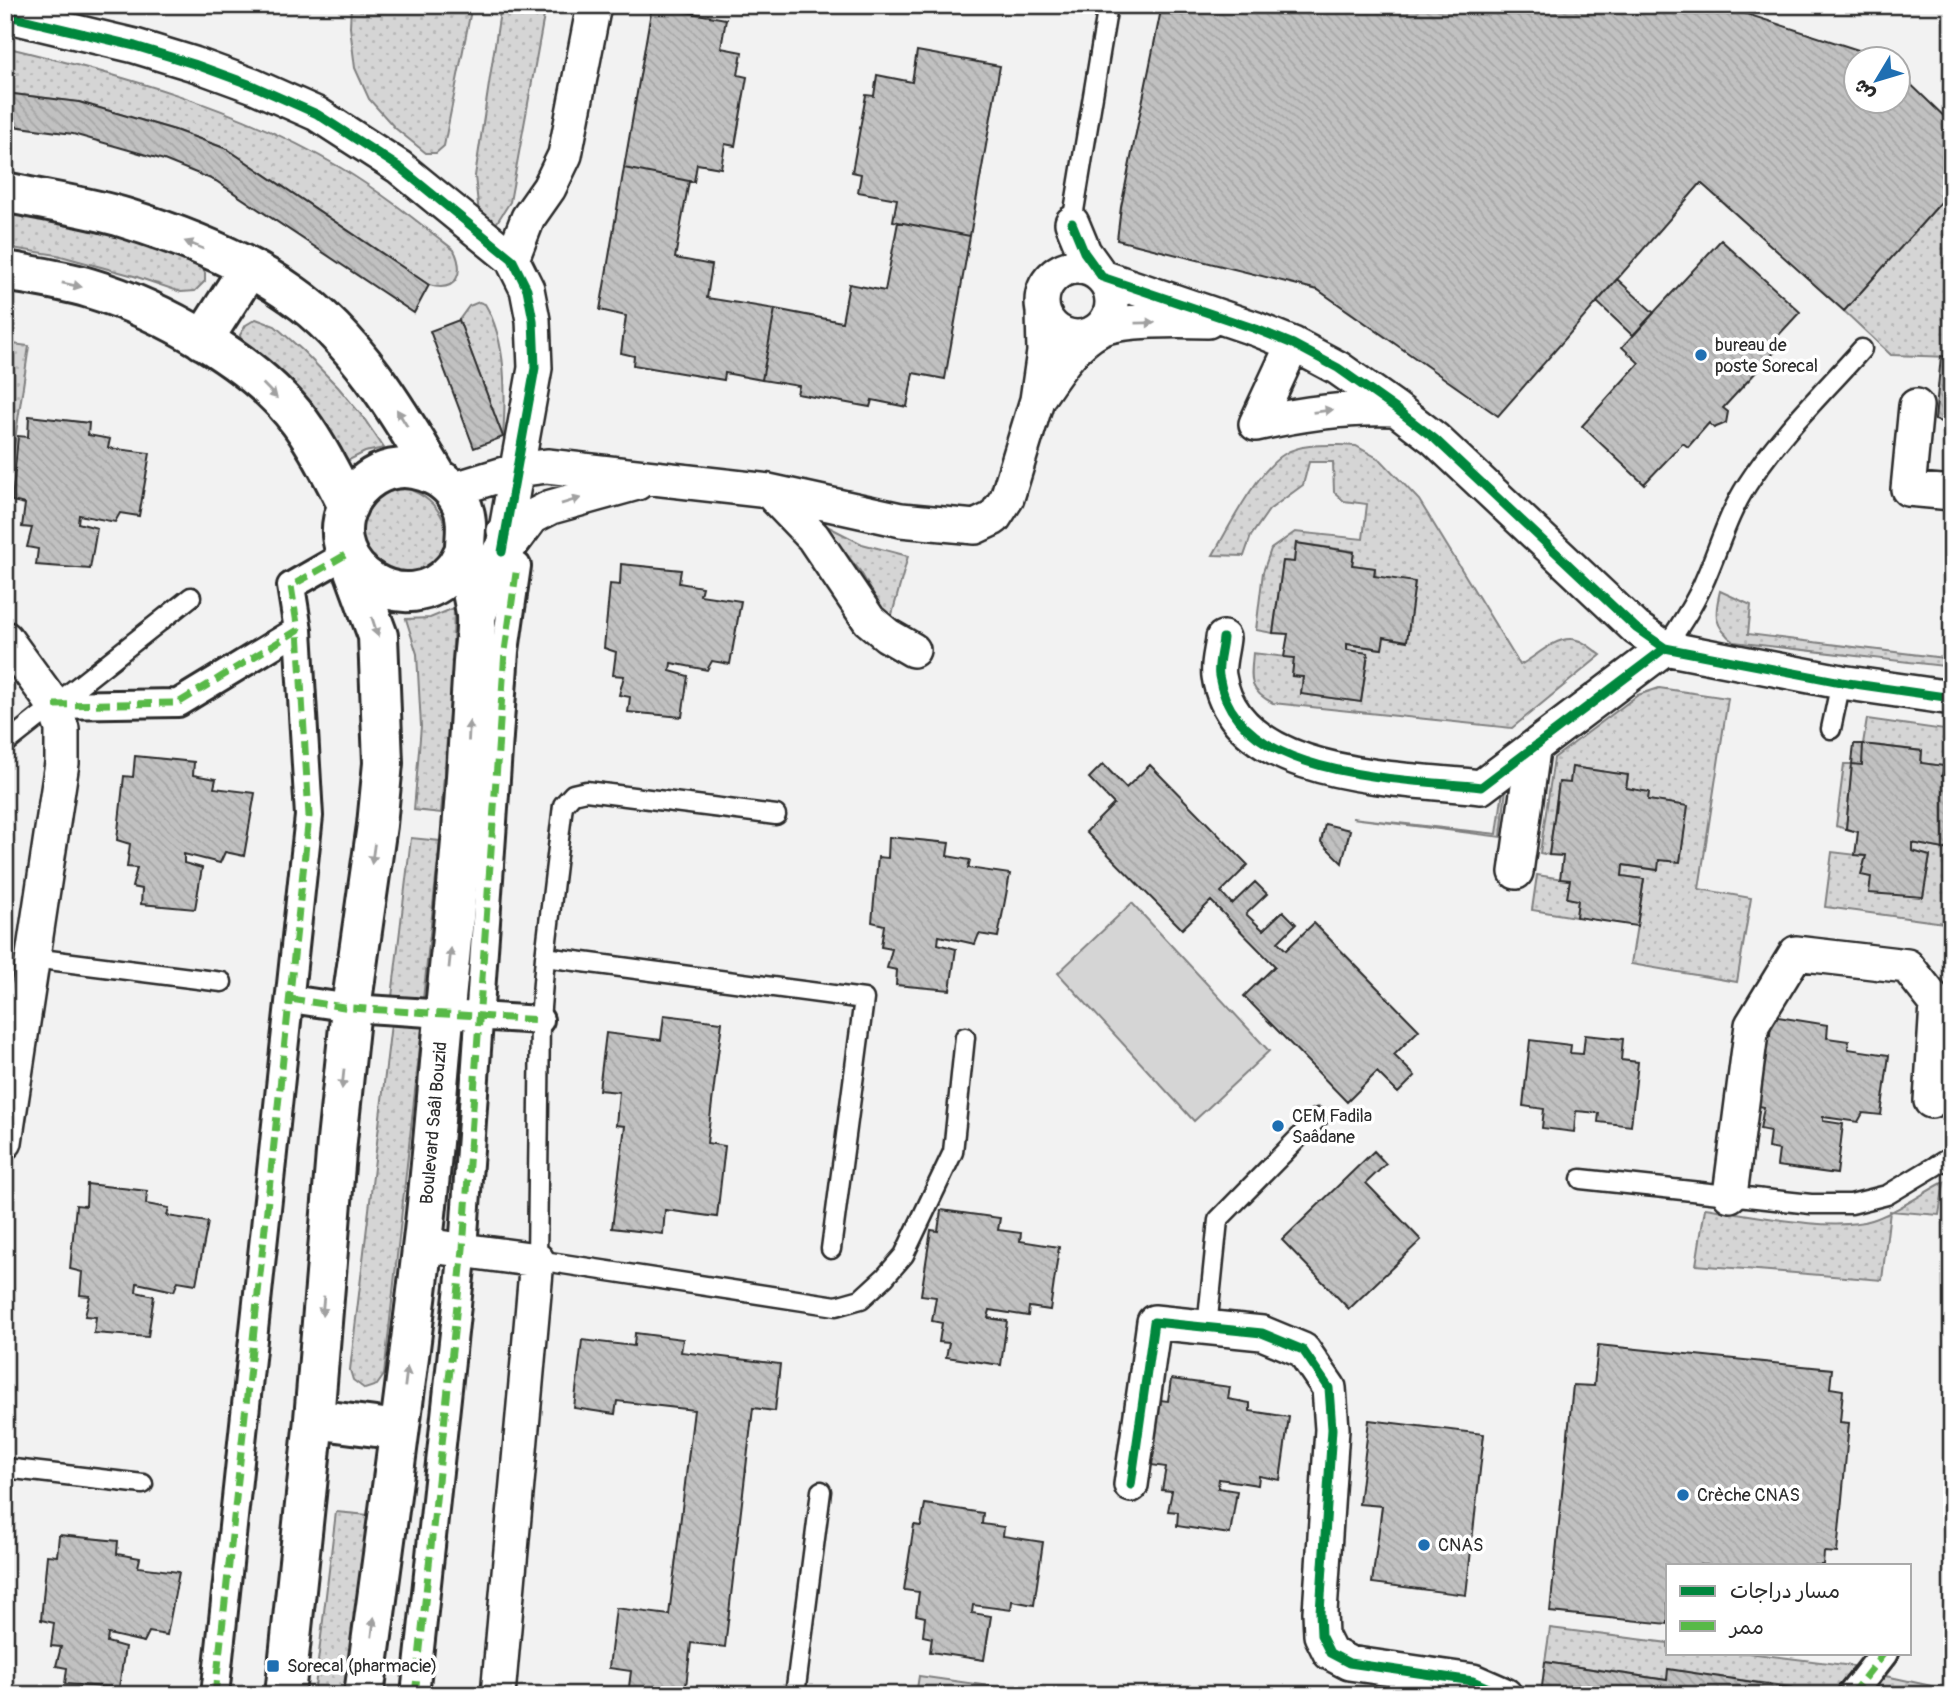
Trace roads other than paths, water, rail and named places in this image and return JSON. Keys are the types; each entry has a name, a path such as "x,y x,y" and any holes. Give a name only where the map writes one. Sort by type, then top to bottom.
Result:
{"main road":[{"path":"5,192 123,217 249,268 294,295 353,351 385,392 463,508 467,529 503,544"},
{"path":"202,340 249,268"},
{"path":"5,271 89,288 152,313 202,340 254,374 299,421 348,506"},
{"path":"285,1695 314,1419 337,1141 351,1008 377,825 383,762 378,636 349,559 343,530 348,506 359,487 376,475 396,468 417,469 445,484"},
{"path":"349,559 365,578 382,589 402,593 422,591 440,582 454,569 503,544"},
{"name":"Boulevard Saâl Bouzid","path":"365,1695 423,1245 461,1014 463,823 476,616 503,544"},
{"path":"314,1419 399,1430"}],"street":[{"path":"512,259 528,218 565,155 594,5"},
{"path":"5,15 135,46 194,64 254,86 317,114 400,167 512,259 527,289 533,320 535,368 524,432 532,468 503,544 505,651 461,1014 463,1249 415,1695"},
{"path":"1037,400 1063,363 1107,321 1111,310 1112,298 1108,287 1084,252 1072,223"},
{"path":"445,484 532,468 660,478 769,491 901,520 975,527 994,518 1007,498 1037,400 1044,352 1044,289 1064,253 1072,223"},
{"path":"1050,279 1069,268 1091,270 1102,277 1293,344 1338,368 1434,439 1636,628 1665,648 1841,682 1952,698"},
{"path":"1043,311 1055,330 1077,337 1129,323 1235,322"},
{"path":"1293,344 1256,424 1328,410 1396,409"},
{"path":"1916,406 1908,489 1952,494"},
{"path":"503,544 570,500 660,478"},
{"path":"769,491 813,537 869,620 912,650"},
{"path":"215,1695 309,816 298,630 291,586 349,559"},
{"path":"54,705 178,703 298,630"},
{"path":"5,638 54,705 62,729 62,764 5,1142"},
{"path":"1223,638 1218,674 1231,713 1255,738 1296,759 1350,773 1482,787 1665,648"},
{"path":"1516,872 1532,750"},
{"path":"1730,1195 1752,1025 1796,953 1907,965 1937,1004 1931,1101"},
{"path":"290,999 351,1008 540,1020"},
{"path":"423,1245 537,1260 499,1695"},
{"path":"1131,1485 1154,1322 1262,1333 1303,1350 1329,1388 1332,1429 1320,1612 1321,1635 1330,1653 1349,1663 1473,1681 1505,1695"},
{"path":"1851,1695 1883,1654"}],"lane":[{"path":"1072,223 1108,5"},
{"path":"1665,648 1687,616 1703,584 1730,514 1747,485 1763,462 1861,349"},
{"path":"5,744 191,597"},
{"path":"1831,729 1841,682"},
{"path":"776,815 586,791 573,793 563,805 540,1020 537,1260 836,1306 861,1299 904,1255 953,1152 965,1037"},
{"path":"545,957 864,999 831,1249"},
{"path":"33,958 222,982"},
{"path":"1207,1328 1217,1220 1318,1118"},
{"path":"1581,1179 1811,1204 1852,1204 1887,1195 1952,1156"},
{"path":"5,1468 143,1484"},
{"path":"795,1695 821,1491"}],"place":[{"name":"bureau de poste Sorecal","path":"1701,355"},
{"name":"CEM Fadila Saâdane","path":"1278,1126"},
{"name":"Crèche CNAS","path":"1683,1495"},
{"name":"CNAS","path":"1424,1545"},
{"name":"Sorecal (pharmacie)","path":"273,1666"}]}
